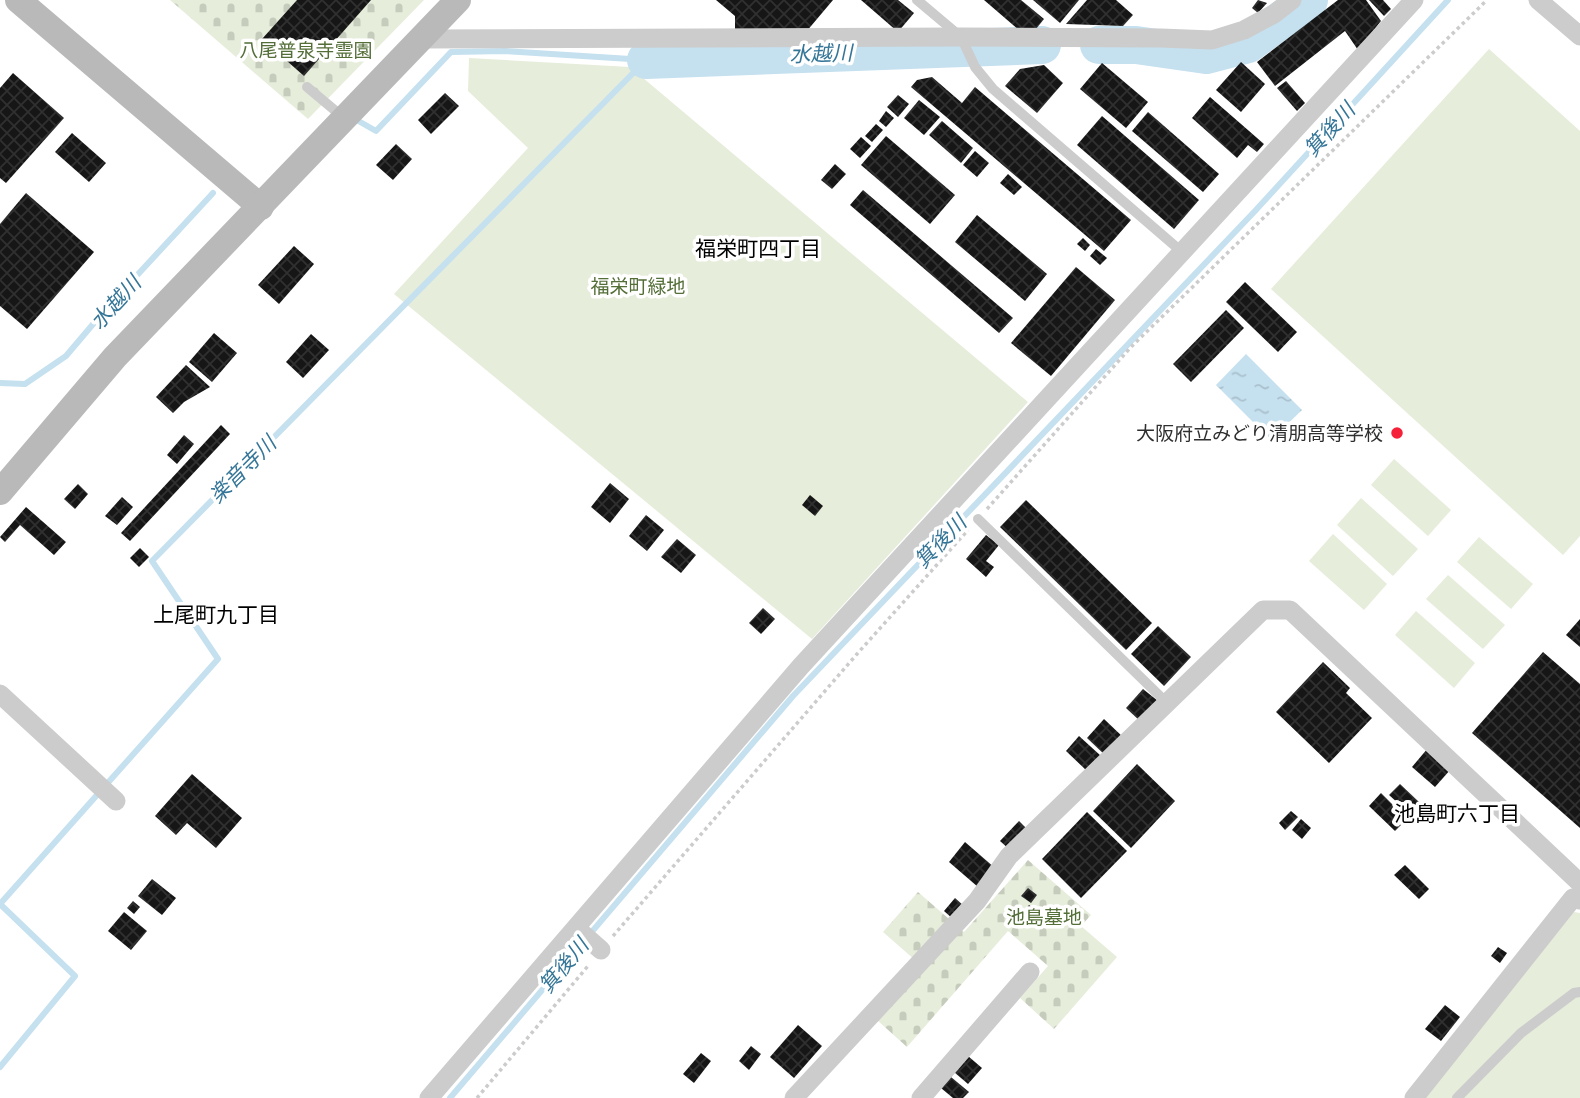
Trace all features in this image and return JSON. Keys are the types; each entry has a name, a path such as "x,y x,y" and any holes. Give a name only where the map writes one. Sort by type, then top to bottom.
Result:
{"street":[{"path":"18,0 261,207"},
{"path":"0,492 115,357 458,0"},
{"path":"420,39 1213,40 1244,30 1274,14 1292,0"},
{"path":"429,1098 801,666 1414,0"},
{"path":"1538,0 1580,36"},
{"path":"794,1098 976,901 1009,856 1263,610 1290,610 1580,883"},
{"path":"0,694 116,801"},
{"path":"1413,1098 1573,898 1580,900"},
{"path":"576,928 601,950"},
{"path":"921,1098 1030,972"}],"lane":[{"path":"917,0 962,40 975,67 993,89 1182,252"},
{"path":"307,87 345,118"},
{"path":"978,519 1167,703"},
{"path":"1457,1098 1521,1033 1574,993 1580,992"}],"path":[{"path":"477,1098 857,654 1131,347 1487,0"}],"green space":[{"name":"八尾普泉寺霊園","path":"170,0 424,0 308,119"},
{"path":"1489,49 1580,131 1580,536 1563,555 1271,289"},
{"name":"福栄町緑地","path":"469,58 630,67 1028,402 812,639 394,294 528,148 468,91"},
{"path":"1394,459 1451,510 1428,536 1371,485"},
{"path":"1361,498 1418,549 1393,576 1337,525"},
{"path":"1333,534 1387,584 1364,610 1309,561"},
{"path":"1479,537 1533,584 1511,609 1457,562"},
{"path":"1448,575 1505,625 1483,649 1426,599"},
{"path":"1416,611 1475,663 1454,688 1395,635"},
{"name":"池島墓地","path":"1028,860 1091,915 1081,926 1117,957 1054,1029 1020,998 1048,966 1008,931 907,1047 877,1020 923,967 883,932 918,892 964,932"},
{"path":"1574,912 1580,913 1580,1098 1424,1098"}],"water":[{"path":"1246,354 1302,410 1271,440 1216,385"}],"building":[{"path":"297,0 371,0 304,76 262,39"},
{"path":"716,0 833,0 806,32 735,29 735,16"},
{"path":"861,0 898,0 914,13 898,32"},
{"path":"984,0 1021,0 1044,19 1036,29 1020,31"},
{"path":"1033,0 1079,0 1060,23"},
{"path":"1087,0 1116,0 1133,15 1123,26 1066,24"},
{"path":"1258,0 1267,3 1258,13 1252,8"},
{"path":"1338,0 1366,0 1381,21 1358,50 1345,31 1275,86 1257,62"},
{"path":"1369,0 1383,0 1391,9 1384,16"},
{"path":"1241,62 1265,84 1241,112 1216,90"},
{"path":"1102,63 1148,102 1126,128 1080,89"},
{"path":"1044,65 1063,83 1037,113 1005,86 1020,69"},
{"path":"13,73 64,118 6,183 0,178 0,88"},
{"path":"932,77 962,103 975,87 1131,220 1104,251 911,87 917,80"},
{"path":"1286,81 1305,103 1297,111 1277,88"},
{"path":"445,93 459,106 431,134 418,120"},
{"path":"898,95 909,104 898,117 887,107"},
{"path":"1210,97 1264,144 1257,152 1248,145 1237,158 1192,118"},
{"path":"919,100 940,117 924,135 904,118"},
{"path":"886,111 894,118 886,127 879,121"},
{"path":"1148,112 1219,174 1203,192 1132,131"},
{"path":"1102,116 1199,200 1174,229 1077,145"},
{"path":"942,121 973,148 961,163 929,135"},
{"path":"876,124 883,130 872,142 865,136"},
{"path":"72,133 106,163 89,182 55,152"},
{"path":"886,136 955,195 930,224 861,165"},
{"path":"861,137 871,146 860,158 850,149"},
{"path":"396,144 412,159 393,180 376,165"},
{"path":"975,151 989,163 977,177 963,165"},
{"path":"835,164 846,174 832,189 821,180"},
{"path":"1008,174 1022,187 1014,195 1000,183"},
{"path":"863,190 1013,318 999,333 850,205"},
{"path":"26,193 94,252 27,329 0,306 0,224"},
{"path":"977,215 1047,274 1025,301 955,242"},
{"path":"1083,238 1090,245 1085,251 1077,244"},
{"path":"294,246 314,264 279,304 258,285"},
{"path":"1096,249 1107,258 1100,265 1090,256"},
{"path":"1076,267 1115,300 1051,376 1011,343"},
{"path":"1245,282 1297,332 1278,352 1226,302"},
{"path":"1226,310 1244,328 1191,382 1173,364"},
{"path":"214,333 237,353 212,382 189,362"},
{"path":"311,334 329,350 303,378 286,362"},
{"path":"186,365 210,387 184,402 173,413 156,397"},
{"path":"221,425 230,434 130,541 121,533"},
{"path":"184,435 194,444 177,464 167,455"},
{"path":"610,483 629,499 610,523 591,507"},
{"path":"78,484 88,494 75,509 64,499"},
{"path":"810,495 823,506 815,516 802,505"},
{"path":"122,497 133,507 117,525 105,516"},
{"path":"1026,500 1152,623 1126,650 1000,527"},
{"path":"26,507 66,542 54,555 20,525 5,542 0,537"},
{"path":"646,515 664,530 647,551 629,536"},
{"path":"986,535 999,545 986,561 994,567 986,577 966,559"},
{"path":"677,539 696,555 681,573 661,557"},
{"path":"140,548 149,557 139,567 130,558"},
{"path":"763,608 775,619 761,634 749,623"},
{"path":"1580,619 1580,647 1566,635"},
{"path":"1158,626 1191,657 1164,686 1131,654"},
{"path":"1543,652 1580,684 1580,828 1472,733"},
{"path":"1323,662 1350,688 1346,693 1372,718 1329,763 1276,712"},
{"path":"1143,689 1158,701 1140,721 1126,708"},
{"path":"1104,719 1124,738 1107,757 1087,738"},
{"path":"1079,736 1101,756 1087,771 1066,751"},
{"path":"1428,748 1451,769 1435,787 1412,767"},
{"path":"1137,764 1175,801 1131,848 1093,811"},
{"path":"192,774 242,818 216,848 187,823 176,835 155,816"},
{"path":"1400,784 1419,802 1409,813 1389,795"},
{"path":"1381,793 1407,819 1395,831 1369,806"},
{"path":"1291,811 1298,817 1285,830 1279,823"},
{"path":"1087,812 1127,851 1081,898 1042,859"},
{"path":"1301,819 1311,828 1302,839 1292,830"},
{"path":"1019,821 1028,830 1010,850 1000,841"},
{"path":"965,842 995,868 978,887 949,862"},
{"path":"1405,865 1429,889 1419,899 1394,875"},
{"path":"152,879 176,898 162,915 138,896"},
{"path":"1028,888 1037,895 1031,903 1021,896"},
{"path":"955,898 964,906 953,919 944,911"},
{"path":"133,901 140,907 134,914 127,908"},
{"path":"1029,905 1039,913 1034,919 1024,911"},
{"path":"124,912 147,931 131,950 108,931"},
{"path":"1498,947 1507,953 1500,963 1491,956"},
{"path":"1445,1005 1460,1017 1441,1041 1425,1029"},
{"path":"798,1025 822,1046 794,1078 770,1057"},
{"path":"751,1046 761,1054 749,1070 739,1061"},
{"path":"701,1053 711,1061 694,1083 683,1074"},
{"path":"968,1056 982,1068 968,1084 954,1072"},
{"path":"951,1077 969,1092 963,1098 953,1098 941,1088"}],"waterway":[{"name":"水越川","path":"1099,45 1136,45 1206,55 1248,44 1309,0"},
{"name":"箕後川","path":"450,1098 793,696 1255,211 1448,0"},
{"name":"水越川","path":"646,60 1042,45"},
{"name":"水越川","path":"355,119 376,131 451,52 505,51 646,60"},
{"name":"楽音寺川","path":"0,904 218,659 152,561 646,60"},
{"name":"水越川","path":"0,383 25,384 66,356 213,193"},
{"name":"楽音寺川","path":"0,904 75,976 0,1067"}],"place":[{"name":"大阪府立みどり清朋高等学校","path":"1397,433"}],"district":[{"name":"福栄町四丁目","path":"758,248"},
{"name":"上尾町九丁目","path":"216,614"},
{"name":"池島町六丁目","path":"1457,813"}]}
